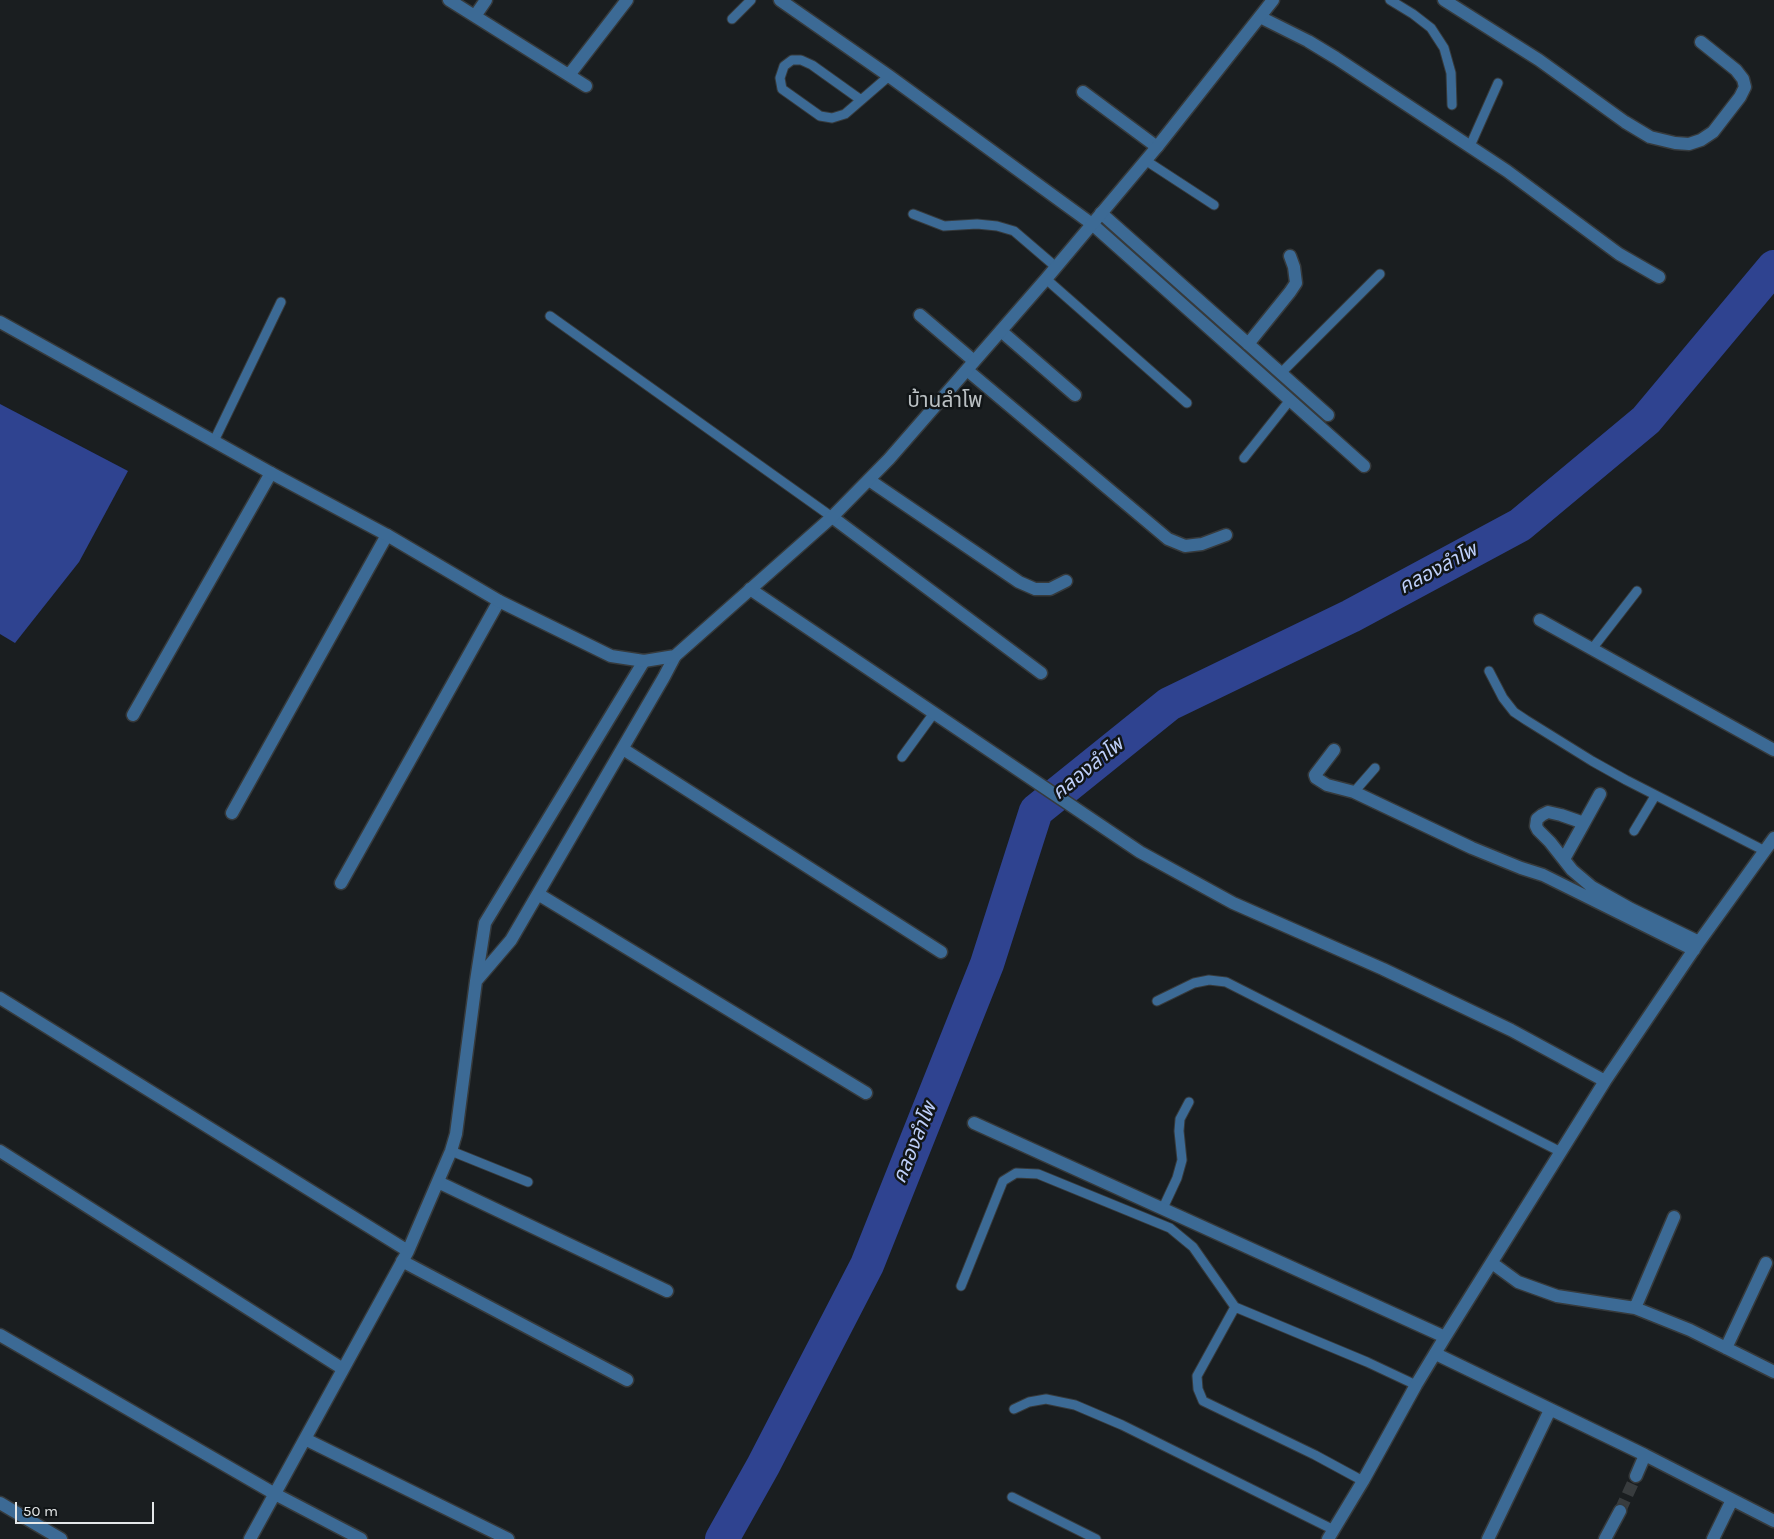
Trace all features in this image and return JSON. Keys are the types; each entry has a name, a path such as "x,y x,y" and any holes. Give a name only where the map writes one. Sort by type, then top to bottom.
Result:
{"street":[{"path":"449,0 586,86"},
{"path":"475,16 486,0"},
{"path":"569,76 627,0"},
{"path":"780,0 1092,224 1364,466"},
{"path":"476,981 511,940 675,656 832,517 890,459 1002,331 1157,147 1273,0"},
{"path":"1444,0 1539,60 1625,122 1650,136 1675,143 1689,144 1701,140 1713,132 1740,97 1745,87 1743,78 1736,70 1700,42"},
{"path":"1260,16 1336,58 1470,146 1618,254 1658,277"},
{"path":"1083,92 1157,147"},
{"path":"1101,213 1328,415"},
{"path":"1248,344 1296,283 1294,267 1290,256"},
{"path":"920,315 970,366 1168,539 1185,546 1202,544 1226,535"},
{"path":"0,322 270,473 387,535 499,601 611,656 644,661 675,656"},
{"path":"1002,331 1074,396"},
{"path":"133,715 270,473"},
{"path":"869,480 1019,582 1035,589 1050,589 1066,581"},
{"path":"832,517 1041,673"},
{"path":"232,813 387,535"},
{"path":"750,589 1140,852 1233,903 1512,1030 1605,1081"},
{"path":"341,883 499,601"},
{"path":"1540,620 1774,750"},
{"path":"250,1539 405,1256 452,1150 456,1134 485,923 644,661"},
{"path":"623,749 942,952"},
{"path":"1334,750 1315,775 1316,778 1327,785 1354,792 1472,848 1520,868 1543,875 1697,946"},
{"path":"1564,859 1600,794"},
{"path":"1584,823 1548,812 1542,814 1537,819 1536,826 1572,870 1592,887 1697,946"},
{"path":"1331,1534 1416,1386 1605,1081 1697,946 1767,855 1774,838"},
{"path":"538,894 866,1093"},
{"path":"0,998 405,1256 627,1380"},
{"path":"974,1123 1446,1337"},
{"path":"2,1157 343,1369"},
{"path":"438,1182 667,1291"},
{"path":"1635,1308 1674,1216"},
{"path":"1492,1263 1518,1282 1557,1296 1635,1308 1690,1330 1774,1372"},
{"path":"1726,1348 1766,1263"},
{"path":"0,1335 275,1494 361,1539"},
{"path":"1436,1354 1644,1455 1774,1521"},
{"path":"1488,1539 1550,1410"},
{"path":"304,1439 508,1539"},
{"path":"1636,1476 1644,1455"},
{"path":"1713,1539 1732,1500"},
{"path":"0,1503 61,1539"},
{"path":"1605,1539 1620,1511"}],"lane":[{"path":"732,19 751,0"},
{"path":"1390,0 1431,28 1444,48 1451,73 1452,105"},
{"path":"861,100 812,65 801,60 792,60 784,66 780,78 782,89 820,116 832,118 845,114 861,100 888,76"},
{"path":"1470,146 1498,83"},
{"path":"1145,160 1214,205"},
{"path":"913,214 944,226 977,224 997,226 1014,231 1056,267"},
{"path":"1281,373 1380,274"},
{"path":"1046,279 1188,403"},
{"path":"214,441 281,302"},
{"path":"550,316 832,517"},
{"path":"1244,458 1290,400"},
{"path":"1592,649 1638,591"},
{"path":"1489,671 1503,698 1514,712 1592,761 1767,855"},
{"path":"902,757 934,713"},
{"path":"1354,792 1375,768"},
{"path":"1634,831 1655,796"},
{"path":"1156,1001 1194,984 1209,980 1226,982 1561,1152"},
{"path":"1163,1208 1177,1178 1182,1160 1179,1131 1180,1119 1188,1102"},
{"path":"452,1150 528,1182"},
{"path":"961,1286 1003,1180 1016,1173 1038,1174 1170,1228 1193,1247 1235,1307 1367,1362 1416,1386"},
{"path":"1235,1307 1197,1376 1198,1389 1203,1402 1315,1455 1363,1481"},
{"path":"1014,1409 1029,1402 1046,1399 1075,1405 1122,1425 1331,1534"},
{"path":"1012,1497 1096,1539"}],"water":[{"path":"0,404 128,471 79,562 15,643 0,634"}],"waterway":[{"name":"คลองลำโพ","path":"722,1539 763,1466 867,1265 987,964 1036,811 1169,704 1351,616 1520,525 1646,420 1774,267"}],"tunnel":[{"path":"1620,1511 1636,1476"}],"district":[{"name":"บ้านลำโพ","path":"945,401"}]}
